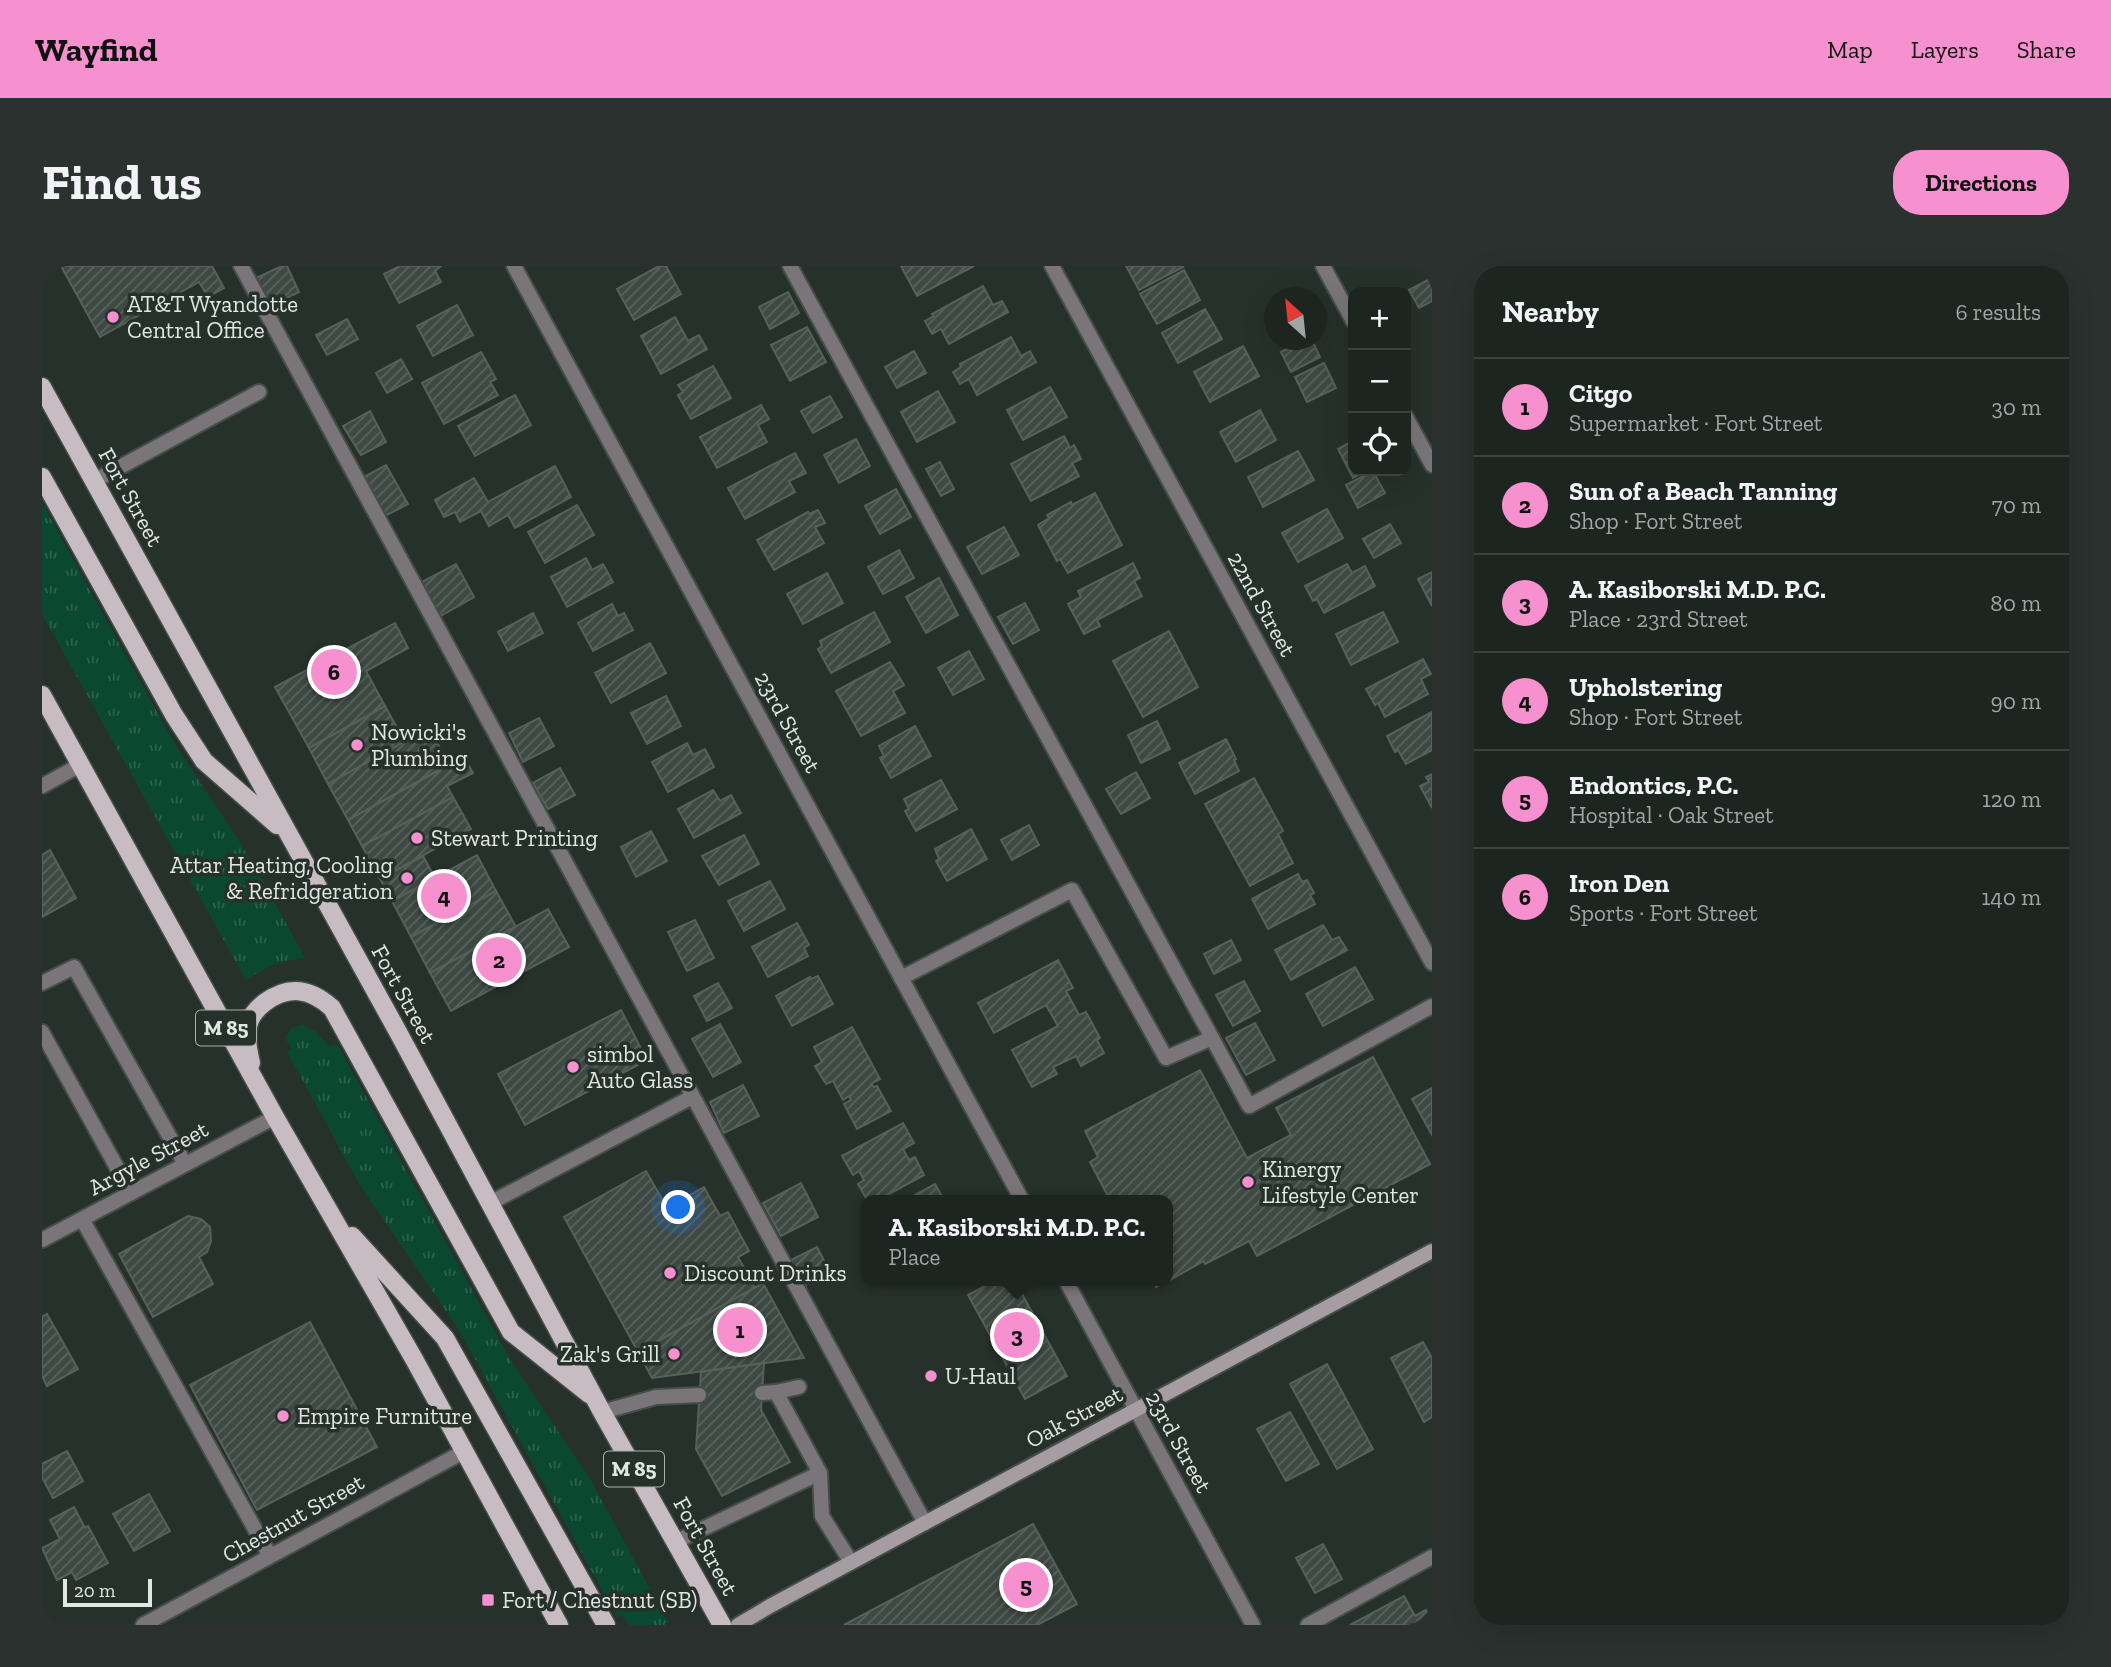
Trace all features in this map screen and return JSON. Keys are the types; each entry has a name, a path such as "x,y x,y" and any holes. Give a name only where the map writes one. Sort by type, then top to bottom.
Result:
{"main road":[{"name":"Fort Street","path":"42,387 598,1405 722,1625"},
{"path":"42,477 174,715 204,761 288,834"},
{"name":"M 85","path":"42,695 275,1117 465,1451 559,1625"},
{"path":"253,1077 247,1031 250,1019 259,1007 281,993 293,990 309,992 332,1008 510,1332 598,1405"},
{"path":"330,1213 445,1338 606,1625"}],"street":[{"path":"241,266 925,1523"},
{"name":"23rd Street","path":"513,266 1019,1195"},
{"path":"790,266 1249,1106 1432,1006"},
{"name":"22nd Street","path":"1052,266 1432,963"},
{"path":"1323,266 1348,312"},
{"path":"94,481 259,393"},
{"path":"1411,426 1432,464"},
{"path":"42,786 80,765"},
{"path":"901,978 1072,890 1166,1058 1212,1038"},
{"path":"42,983 74,967 185,1164"},
{"path":"42,1032 131,1193"},
{"path":"490,1203 692,1097"},
{"name":"Argyle Street","path":"42,1240 275,1117"},
{"path":"82,1219 270,1556"},
{"name":"Oak Street","path":"738,1625 1432,1251"},
{"name":"23rd Street","path":"1069,1286 1253,1625"},
{"path":"799,1387 769,1392 820,1473 822,1516 851,1562"},
{"path":"598,1405 656,1396 699,1395"},
{"name":"Chestnut Street","path":"143,1625 465,1451"},
{"path":"675,1542 820,1473"},
{"path":"1308,1625 1432,1557"}],"green space":[{"path":"42,503 173,741 252,861 305,958 274,965 246,980 42,614"},
{"path":"303,1025 315,1031 330,1047 337,1044 511,1361 589,1477 668,1622 664,1625 629,1625 622,1614 617,1617 459,1330 360,1185 287,1052 291,1049 285,1037 292,1028"}],"building":[{"name":"AT&T Wyandotte Central Office","path":"61,266 212,266 224,288 208,297 199,282 100,337"},
{"path":"287,266 299,292 270,306 256,278"},
{"path":"400,266 441,266 435,271 441,282 399,303 384,274"},
{"path":"659,266 666,266 681,294 634,320 617,289"},
{"path":"901,266 974,266 917,296"},
{"path":"1126,266 1182,266 1183,267 1139,290"},
{"path":"1184,270 1200,300 1157,324 1140,294"},
{"path":"1432,278 1432,301 1419,308 1411,289"},
{"path":"983,286 993,305 1002,301 1008,312 949,344 941,329 932,334 925,321 934,316 932,314"},
{"path":"788,292 799,313 770,329 759,307"},
{"path":"457,305 473,335 433,356 417,326"},
{"path":"1205,309 1222,339 1178,363 1162,333"},
{"path":"675,317 688,341 699,335 707,349 661,374 641,336"},
{"path":"347,319 358,339 327,355 316,335"},
{"path":"807,327 826,362 790,381 771,345"},
{"path":"1011,337 1021,356 1030,351 1036,362 977,395 969,379 960,384 953,372 961,367 960,364"},
{"path":"1243,346 1259,376 1210,402 1194,372"},
{"path":"1317,350 1320,357 1291,372 1281,352"},
{"path":"914,351 926,373 897,388 885,367"},
{"path":"481,352 496,379 490,382 498,395 444,424 422,383"},
{"path":"401,359 412,379 387,393 376,373"},
{"path":"1324,363 1336,388 1307,402 1295,377"},
{"path":"713,366 731,398 691,419 678,395 683,392 678,385"},
{"path":"1050,387 1067,417 1023,440 1007,410"},
{"path":"938,391 955,422 917,442 901,412"},
{"path":"515,395 531,425 475,456 458,426"},
{"path":"830,396 842,417 813,433 801,411"},
{"path":"761,405 769,419 758,425 767,442 717,468 700,437"},
{"path":"1260,410 1276,440 1236,462 1220,432"},
{"path":"370,411 386,442 361,455 343,426"},
{"path":"1064,436 1070,448 1074,445 1081,459 1072,463 1079,476 1031,501 1011,464"},
{"path":"856,439 870,466 839,483 824,455"},
{"path":"1348,444 1348,468 1338,449"},
{"path":"1298,451 1314,480 1263,507 1248,477"},
{"path":"795,453 806,473 789,481 795,492 745,519 728,488"},
{"path":"940,462 954,489 941,496 926,469"},
{"path":"386,465 408,504 385,516 364,477"},
{"path":"555,466 571,497 515,528 508,515 489,526 481,511 460,522 455,512 444,517 435,500 474,478 488,502"},
{"path":"1363,476 1376,476 1385,493 1358,508 1346,485"},
{"path":"896,489 911,517 880,534 865,506"},
{"path":"1095,493 1122,545 1068,573 1060,559 1057,561 1038,525 1049,518 1047,515"},
{"path":"577,505 594,535 545,563 528,532"},
{"path":"1327,509 1343,538 1298,562 1282,533"},
{"path":"818,510 825,523 815,527 824,543 774,570 757,540 808,512 809,514"},
{"path":"1390,524 1401,543 1374,558 1363,539"},
{"path":"1004,527 1019,555 982,574 967,547"},
{"path":"899,550 914,578 883,594 868,567"},
{"path":"586,558 592,570 603,564 613,582 567,607 551,577"},
{"path":"1133,563 1140,578 1134,581 1142,596 1097,620 1100,626 1084,634 1068,604 1081,597 1078,591"},
{"path":"456,564 474,597 439,617 420,583"},
{"path":"1347,564 1352,573 1365,566 1375,586 1324,613 1317,599 1313,601 1305,586"},
{"path":"1432,572 1432,606 1418,579"},
{"path":"827,573 843,603 803,624 787,594"},
{"path":"939,578 958,615 926,633 906,597"},
{"path":"1025,603 1039,630 1013,644 998,617"},
{"path":"612,604 618,616 624,613 633,630 593,651 578,623"},
{"path":"874,612 890,642 831,673 818,649 822,646 820,641"},
{"path":"1383,612 1398,642 1351,665 1336,634"},
{"path":"533,613 543,633 508,651 498,632"},
{"path":"395,623 408,648 366,671 385,706 309,748 275,687"},
{"path":"1169,631 1198,687 1143,717 1113,661"},
{"path":"650,643 666,673 611,703 595,673"},
{"path":"969,651 984,679 953,695 938,668"},
{"path":"1423,659 1431,674 1421,679 1428,694 1385,717 1366,689"},
{"path":"890,662 904,685 893,691 905,713 861,736 836,691"},
{"path":"666,696 681,726 647,744 631,713"},
{"name":"Nowicki's Plumbing","path":"385,706 405,742 328,784 309,748"},
{"path":"1432,712 1432,750 1406,764 1398,750 1395,752 1387,736"},
{"path":"539,718 554,746 523,762 509,733"},
{"path":"1157,721 1170,749 1141,763 1128,735"},
{"path":"915,726 931,756 891,778 880,758 884,756 879,746"},
{"path":"429,728 449,764 348,820 328,784"},
{"path":"1226,739 1239,771 1195,794 1179,763"},
{"path":"687,743 693,755 705,749 714,767 668,792 652,762"},
{"path":"464,757 473,773 447,786 453,797 362,846 348,820"},
{"path":"560,768 575,795 548,809 533,783"},
{"path":"1136,772 1150,798 1121,814 1106,789"},
{"path":"1432,774 1432,808 1420,786 1429,782 1426,777"},
{"path":"1254,778 1283,831 1278,834 1293,863 1250,886 1205,804"},
{"path":"941,780 957,809 916,831 905,811 909,809 904,799"},
{"path":"713,790 720,801 731,795 741,813 694,838 678,809"},
{"name":"Stewart Printing","path":"453,797 471,829 380,879 362,846"},
{"path":"1029,825 1039,845 1012,860 1001,840"},
{"path":"971,829 987,859 947,881 936,861 939,859 935,849"},
{"path":"651,831 667,861 636,877 621,847"},
{"path":"744,835 759,864 719,885 702,856"},
{"path":"50,850 76,898 42,917 42,855"},
{"path":"477,855 496,891 411,937 392,901"},
{"name":"Attar Heating, Cooling & Refridgeration","path":"423,856 435,878 392,901 380,879"},
{"path":"1298,874 1302,882 1307,880 1314,893 1310,895 1315,904 1268,929 1252,899"},
{"path":"770,881 785,909 744,931 728,901"},
{"path":"496,891 516,927 430,973 411,937"},
{"path":"548,909 569,947 451,1011 430,973"},
{"path":"695,920 714,958 687,971 668,932"},
{"path":"797,923 809,945 804,948 808,956 768,977 752,947"},
{"path":"1323,925 1332,940 1339,937 1347,950 1291,980 1275,950"},
{"path":"1231,940 1241,960 1214,974 1204,954"},
{"path":"1058,960 1073,988 1066,991 1079,1015 1086,1012 1100,1038 1097,1040 1104,1053 1081,1066 1076,1056 1053,1067 1057,1074 1032,1087 1012,1050 1058,1026 1046,1005 994,1033 978,1003"},
{"path":"1355,967 1373,999 1323,1026 1306,994"},
{"path":"818,976 833,1004 792,1026 776,996 810,977 811,979"},
{"path":"1244,981 1260,1011 1233,1026 1216,995"},
{"path":"718,983 732,1008 707,1021 694,996"},
{"name":"simbol Auto Glass","path":"621,1010 647,1060 525,1125 498,1074"},
{"path":"1255,1023 1275,1060 1246,1075 1226,1038"},
{"path":"720,1024 741,1062 713,1077 692,1039"},
{"path":"852,1027 880,1079 871,1084 877,1086 891,1111 857,1129 844,1104 851,1100 849,1096 843,1100 833,1081 826,1084 815,1066 822,1062 814,1047"},
{"name":"Kinergy Lifestyle Center","path":"1373,1057 1430,1164 1257,1256 1249,1241 1173,1278 1173,1195 1107,1195 1090,1162 1098,1157 1085,1131 1200,1070 1247,1158 1291,1135 1276,1108"},
{"path":"743,1085 759,1116 724,1133 710,1102"},
{"path":"1432,1088 1432,1135 1412,1099"},
{"path":"903,1123 914,1143 903,1149 909,1160 915,1157 924,1175 887,1195 864,1195 858,1184 864,1180 859,1171 853,1175 842,1156"},
{"name":"Discount Drinks","path":"646,1171 667,1208 704,1187 720,1216 728,1212 749,1251 738,1257 755,1288 638,1352 564,1217"},
{"path":"801,1183 818,1217 781,1236 763,1203"},
{"path":"935,1184 941,1195 915,1195"},
{"path":"188,1216 201,1219 210,1227 211,1241 207,1252 199,1257 213,1284 153,1317 119,1254"},
{"path":"817,1247 830,1272 802,1287 789,1261"},
{"path":"763,1283 804,1358 652,1378 638,1352"},
{"path":"985,1286 1018,1286 1067,1376 1025,1399 968,1295"},
{"path":"47,1314 78,1369 47,1386 42,1376 42,1317"},
{"name":"Empire Furniture","path":"310,1322 377,1447 257,1510 190,1385"},
{"path":"1423,1342 1432,1358 1432,1417 1424,1422 1391,1358"},
{"path":"764,1363 761,1410 790,1462 722,1496 696,1449 701,1372"},
{"path":"1327,1364 1373,1449 1337,1469 1290,1384"},
{"path":"1290,1412 1319,1464 1286,1481 1257,1429"},
{"path":"67,1451 83,1481 53,1498 42,1477 42,1464"},
{"path":"149,1494 170,1531 134,1551 113,1514"},
{"path":"74,1507 85,1528 88,1526 108,1563 76,1580 72,1572 57,1580 42,1548 60,1539 50,1520"},
{"path":"1033,1524 1077,1604 1037,1625 844,1625"},
{"path":"1323,1544 1342,1579 1315,1593 1296,1558"},
{"path":"1404,1596 1415,1616 1426,1610 1432,1625 1350,1625"}],"place":[{"name":"AT&T Wyandotte Central Office","path":"113,317"},
{"name":"Iron Den","path":"334,672"},
{"name":"Nowicki's Plumbing","path":"357,745"},
{"name":"Stewart Printing","path":"417,838"},
{"name":"Attar Heating, Cooling & Refridgeration","path":"407,878"},
{"name":"Upholstering","path":"444,896"},
{"name":"Sun of a Beach Tanning","path":"499,960"},
{"name":"simbol Auto Glass","path":"573,1067"},
{"name":"Kinergy Lifestyle Center","path":"1248,1182"},
{"name":"Discount Drinks","path":"670,1273"},
{"name":"Citgo","path":"740,1330"},
{"name":"A. Kasiborski M.D. P.C.","path":"1017,1335"},
{"name":"Zak's Grill","path":"674,1354"},
{"name":"U-Haul","path":"931,1376"},
{"name":"Empire Furniture","path":"283,1416"},
{"name":"Endontics, P.C.","path":"1026,1585"},
{"name":"Fort / Chestnut (SB)","path":"488,1600"}]}
